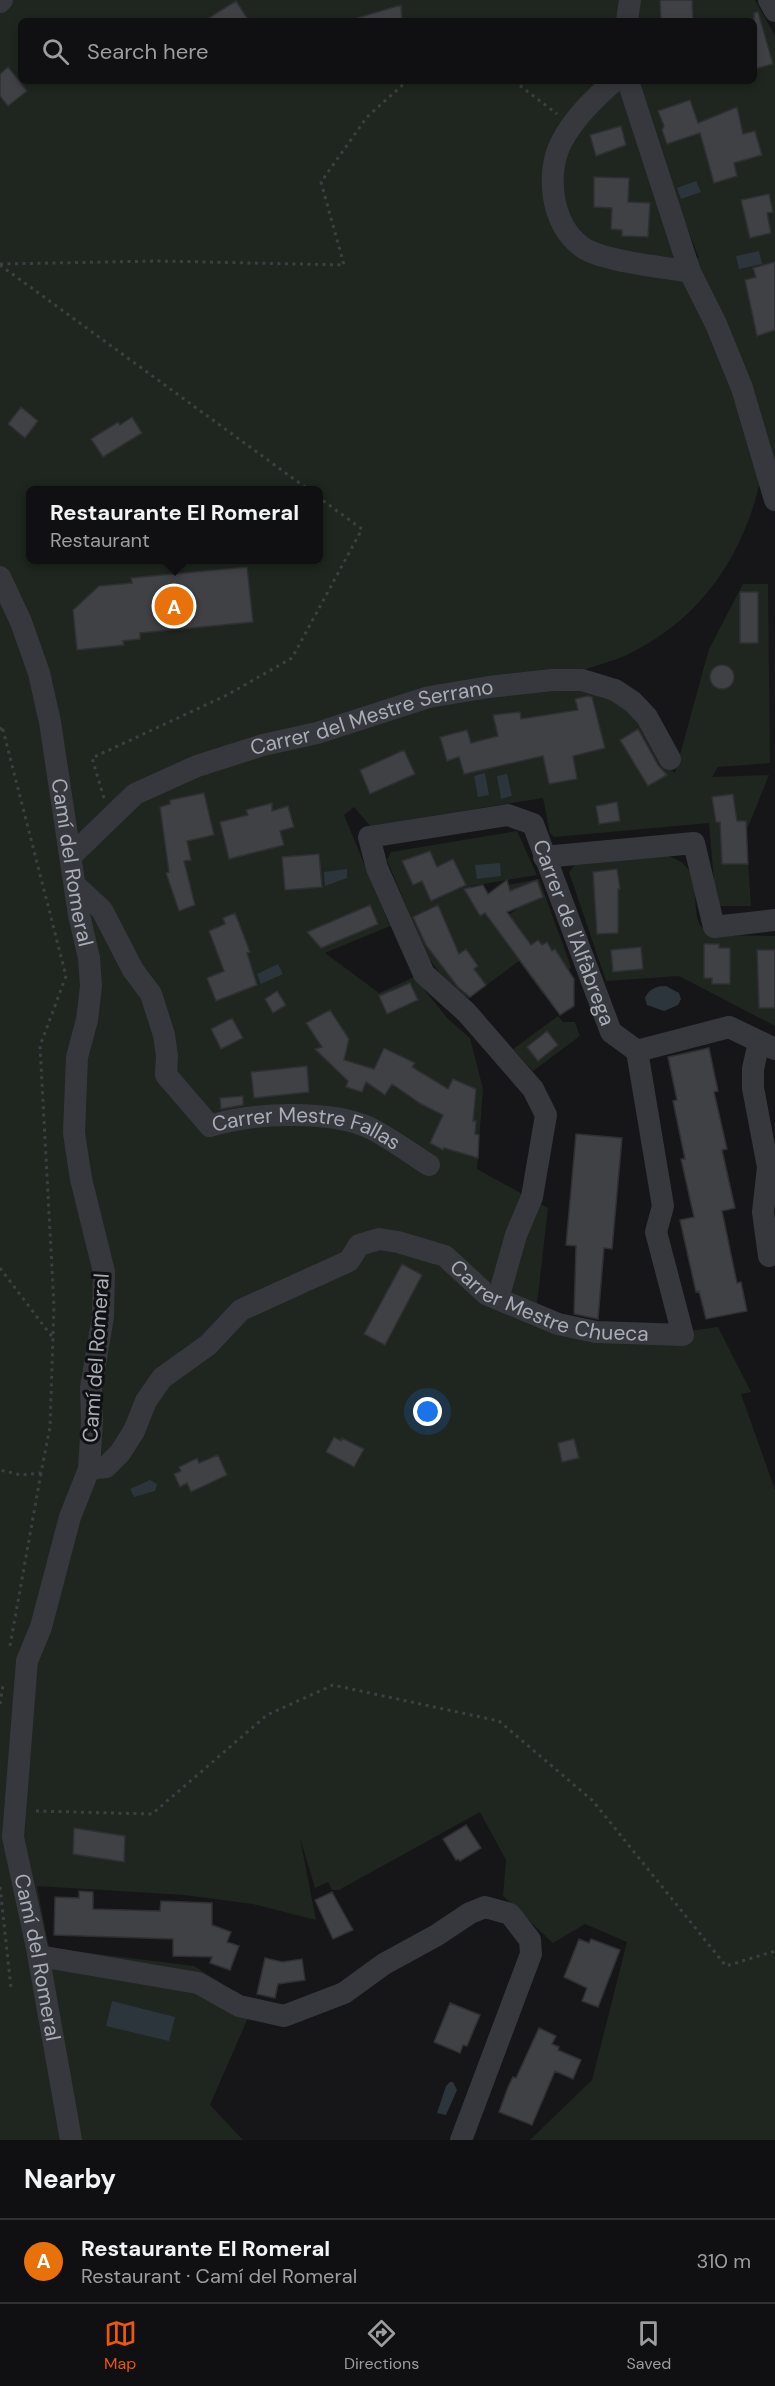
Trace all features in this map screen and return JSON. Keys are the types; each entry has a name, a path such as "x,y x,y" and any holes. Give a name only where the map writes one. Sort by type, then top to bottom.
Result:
{"street":[{"path":"627,18 630,0"},
{"path":"769,0 775,11"},
{"path":"611,84 572,126 557,153 554,178 556,209 573,239 594,252 690,272"},
{"path":"628,84 690,272 716,324 741,387 775,500"},
{"name":"Camí del Romeral","path":"0,577 21,622 39,674 50,722 75,885 89,958 91,986 87,1020 77,1057 74,1133 81,1179 104,1272 103,1317 91,1387 92,1421 89,1469 70,1517 41,1627 27,1661 13,1837 39,1956 71,2140"},
{"name":"Carrer del Mestre Serrano","path":"71,856 135,794 197,766 262,745 317,733 429,697 489,687 552,680 582,680 615,690 633,702 647,717 670,759"},
{"name":"Carrer de l'Alfàbrega","path":"498,1299 516,1235 532,1197 546,1115 533,1089 467,1012 424,974 377,868 369,837 508,815 533,824 611,1032 637,1051"},
{"path":"544,857 694,843 714,927 775,920"},
{"name":"Carrer Mestre Fallas","path":"75,885 102,910 133,970 151,994 164,1035 167,1056 166,1075 210,1126 231,1119 302,1116 331,1118 369,1128 429,1166"},
{"path":"637,1051 729,1027 767,1045 753,1069 753,1088 768,1167 763,1212 769,1256"},
{"name":"Carrer Mestre Chueca","path":"89,1469 106,1467 120,1453 134,1431 146,1401 162,1378 208,1345 241,1310 349,1261 359,1245 379,1239 398,1242 445,1257 486,1294 558,1324 596,1332 683,1335 656,1232 663,1206 637,1051"},
{"path":"39,1956 198,1983 239,2006 284,2016 344,1993 384,1964 437,1935 470,1913 485,1907 510,1914 530,1940 531,1954 461,2140"}],"path":[{"path":"0,265 159,261 344,265 321,182 367,117 405,84"},
{"path":"518,84 572,126"},
{"path":"0,265 304,486"},
{"path":"109,818 92,758 227,694 292,658 362,529 323,501"},
{"path":"0,730 2,726 66,976 40,1046 49,1174 53,1338 50,1427 8,1657"},
{"path":"0,1269 53,1338"},
{"path":"0,1470 21,1475 41,1473"},
{"path":"0,1704 4,1680"},
{"path":"34,1811 152,1814 267,1715 333,1685 499,1721 593,1801 726,1966 775,1951"},
{"path":"0,1887 11,1988"}],"shaded area":[{"path":"0,0 755,0 775,36 775,464 762,473 754,503 732,556 699,603 654,640 627,655 583,670 577,688 608,698 630,711 640,723 662,760 675,773 709,649 743,584 768,584 770,763 718,767 712,777 769,775 746,832 751,906 716,906 709,823 554,837 550,833 543,798 370,826 354,807 344,815 390,926 325,953 379,993 414,977 448,1019 470,1038 483,1089 477,1169 548,1208 537,1304 573,1322 689,1331 718,1327 751,1392 741,1394 775,1490 775,2140 530,2140 592,2080 627,1942 585,1924 553,1943 503,1896 506,1860 480,1812 339,1890 332,1890 328,1882 315,1888 300,1838 316,1920 253,1904 184,1895 37,1886 49,1948 194,1966 254,2004 210,2105 243,2140 0,2140","holes":["18,18 757,18 757,84 637,84 678,205 699,258 682,260 623,97 621,84 18,84"]},
{"path":"696,181 701,192 681,199 677,188"},
{"path":"759,251 762,264 739,269 736,256"},
{"path":"485,773 489,795 478,797 474,776"},
{"path":"507,774 512,796 501,799 497,776"},
{"path":"517,831 537,875 471,886 494,925 517,909 508,885 539,879 571,967 567,974 543,994 519,961 462,1003 427,956 387,860 391,852"},
{"path":"667,856 681,862 690,872 694,883 698,919 703,928 712,935 775,936 775,1026 679,976 606,981 569,872 575,865"},
{"path":"500,863 501,876 477,879 475,865"},
{"path":"347,869 347,878 325,886 324,872"},
{"path":"278,964 283,974 261,984 257,974"},
{"path":"666,986 679,993 681,999 678,1005 664,1011 647,1005 645,998 651,990"},
{"path":"558,1016 563,1022 575,1022 580,1036 533,1071 513,1049"},
{"path":"150,1480 157,1484 155,1491 134,1497 130,1489"},
{"path":"112,2001 175,2017 169,2041 106,2026"},
{"path":"453,2082 457,2090 446,2115 437,2113 446,2086"}],"building":[{"path":"660,0 692,0 693,18 661,18"},
{"path":"236,1 247,18 209,18"},
{"path":"401,5 402,18 357,18"},
{"path":"758,12 773,64 757,68 757,18 754,18 754,13"},
{"path":"8,67 18,80 18,84 21,84 27,91 8,106 0,96 0,74"},
{"path":"690,100 698,123 737,107 743,134 755,131 762,155 734,163 737,176 714,183 700,133 667,144 662,130 664,126 658,111"},
{"path":"621,126 626,145 596,156 590,135"},
{"path":"594,177 629,178 628,202 650,203 648,237 622,236 622,230 611,229 612,208 594,207"},
{"path":"769,194 773,212 767,213 771,233 750,238 741,200"},
{"path":"775,262 775,330 757,336 745,280 756,277 753,268"},
{"path":"21,407 38,421 25,438 8,424"},
{"path":"132,417 142,433 103,457 91,439 118,422 120,425"},
{"path":"247,567 253,622 140,633 140,639 123,641 124,645 77,650 73,610 99,586 132,583 131,578"},
{"path":"740,592 758,592 758,643 740,643"},
{"path":"722,665 731,668 734,677 731,686 722,689 713,686 710,677 713,668"},
{"path":"592,697 605,748 573,756 577,779 549,784 543,756 464,774 459,757 447,761 440,737 467,730 471,743 498,736 493,715 520,712 521,719 578,710 575,699"},
{"path":"638,729 658,765 667,775 648,786 620,740"},
{"path":"404,750 415,774 370,794 360,770"},
{"path":"204,793 214,835 187,841 191,860 184,861 195,905 179,911 166,873 169,872 160,807 170,804 170,800"},
{"path":"733,794 737,821 746,821 748,864 722,864 720,822 716,822 712,797"},
{"path":"617,802 620,821 599,824 596,806"},
{"path":"272,803 272,811 288,806 294,827 280,831 284,845 229,859 220,822 248,815 246,810"},
{"path":"430,851 437,867 453,859 466,885 431,901 422,881 413,885 402,861"},
{"path":"319,854 322,887 285,890 282,857"},
{"path":"617,869 620,889 618,889 618,933 597,934 593,872"},
{"path":"507,880 510,891 537,880 543,897 507,912 531,945 538,940 542,945 547,942 552,951 555,949 574,979 574,1006 560,1015 485,913 480,916 464,889 483,885 488,894"},
{"path":"370,905 378,924 321,948 307,932"},
{"path":"438,905 459,954 466,949 478,966 474,969 486,985 470,997 458,987 426,945 413,917"},
{"path":"235,913 250,952 247,953 257,985 216,1001 207,978 224,971 209,931 225,924 223,918"},
{"path":"704,944 719,944 719,948 730,948 730,984 712,984 712,978 704,978"},
{"path":"641,947 643,969 613,972 611,950"},
{"path":"757,950 775,950 775,1008 759,1008"},
{"path":"410,983 418,1000 387,1014 379,996"},
{"path":"277,991 286,1005 273,1013 265,999"},
{"path":"330,1010 349,1039 344,1060 374,1069 384,1048 415,1063 412,1067 448,1089 453,1079 476,1089 473,1121 476,1121 475,1134 479,1135 478,1158 444,1148 443,1150 430,1143 443,1115 421,1104 392,1084 385,1095 366,1082 362,1092 346,1087 348,1081 315,1049 322,1047 306,1023"},
{"path":"232,1018 243,1038 221,1049 211,1029"},
{"path":"547,1031 558,1045 538,1061 527,1047"},
{"path":"709,1048 718,1091 714,1092 727,1149 722,1150 735,1208 722,1211 737,1283 741,1282 747,1311 706,1319 699,1291 696,1292 680,1220 694,1217 681,1159 685,1159 673,1101 677,1100 668,1057"},
{"path":"307,1066 309,1092 254,1098 251,1072"},
{"path":"243,1096 243,1105 221,1109 220,1098"},
{"path":"576,1134 622,1138 612,1249 604,1248 598,1319 574,1314 576,1246 566,1245"},
{"path":"402,1264 422,1275 385,1345 364,1334"},
{"path":"334,1437 341,1441 342,1438 364,1449 354,1467 326,1452"},
{"path":"574,1439 579,1458 562,1462 558,1443"},
{"path":"218,1455 227,1475 191,1492 187,1483 180,1487 174,1474 181,1471 179,1467 197,1458 199,1463"},
{"path":"466,1825 481,1848 460,1861 456,1860 443,1839"},
{"path":"74,1828 125,1836 124,1862 73,1854"},
{"path":"79,1891 93,1892 93,1909 160,1911 161,1901 212,1903 212,1925 231,1932 227,1942 239,1946 230,1970 210,1963 212,1957 173,1956 173,1939 54,1935 55,1897 79,1898"},
{"path":"332,1892 353,1930 333,1939 315,1900"},
{"path":"579,1939 589,1943 591,1939 620,1950 598,2007 582,2001 587,1988 564,1977"},
{"path":"265,1958 282,1962 302,1959 305,1980 278,1984 275,1998 257,1994"},
{"path":"450,2003 480,2015 467,2046 463,2045 460,2053 434,2042"},
{"path":"539,2028 556,2036 552,2044 559,2047 558,2050 581,2060 573,2079 555,2071 532,2125 499,2112 508,2087 513,2077 516,2078"}],"place":[{"name":"Restaurante El Romeral","path":"174,606"}]}
